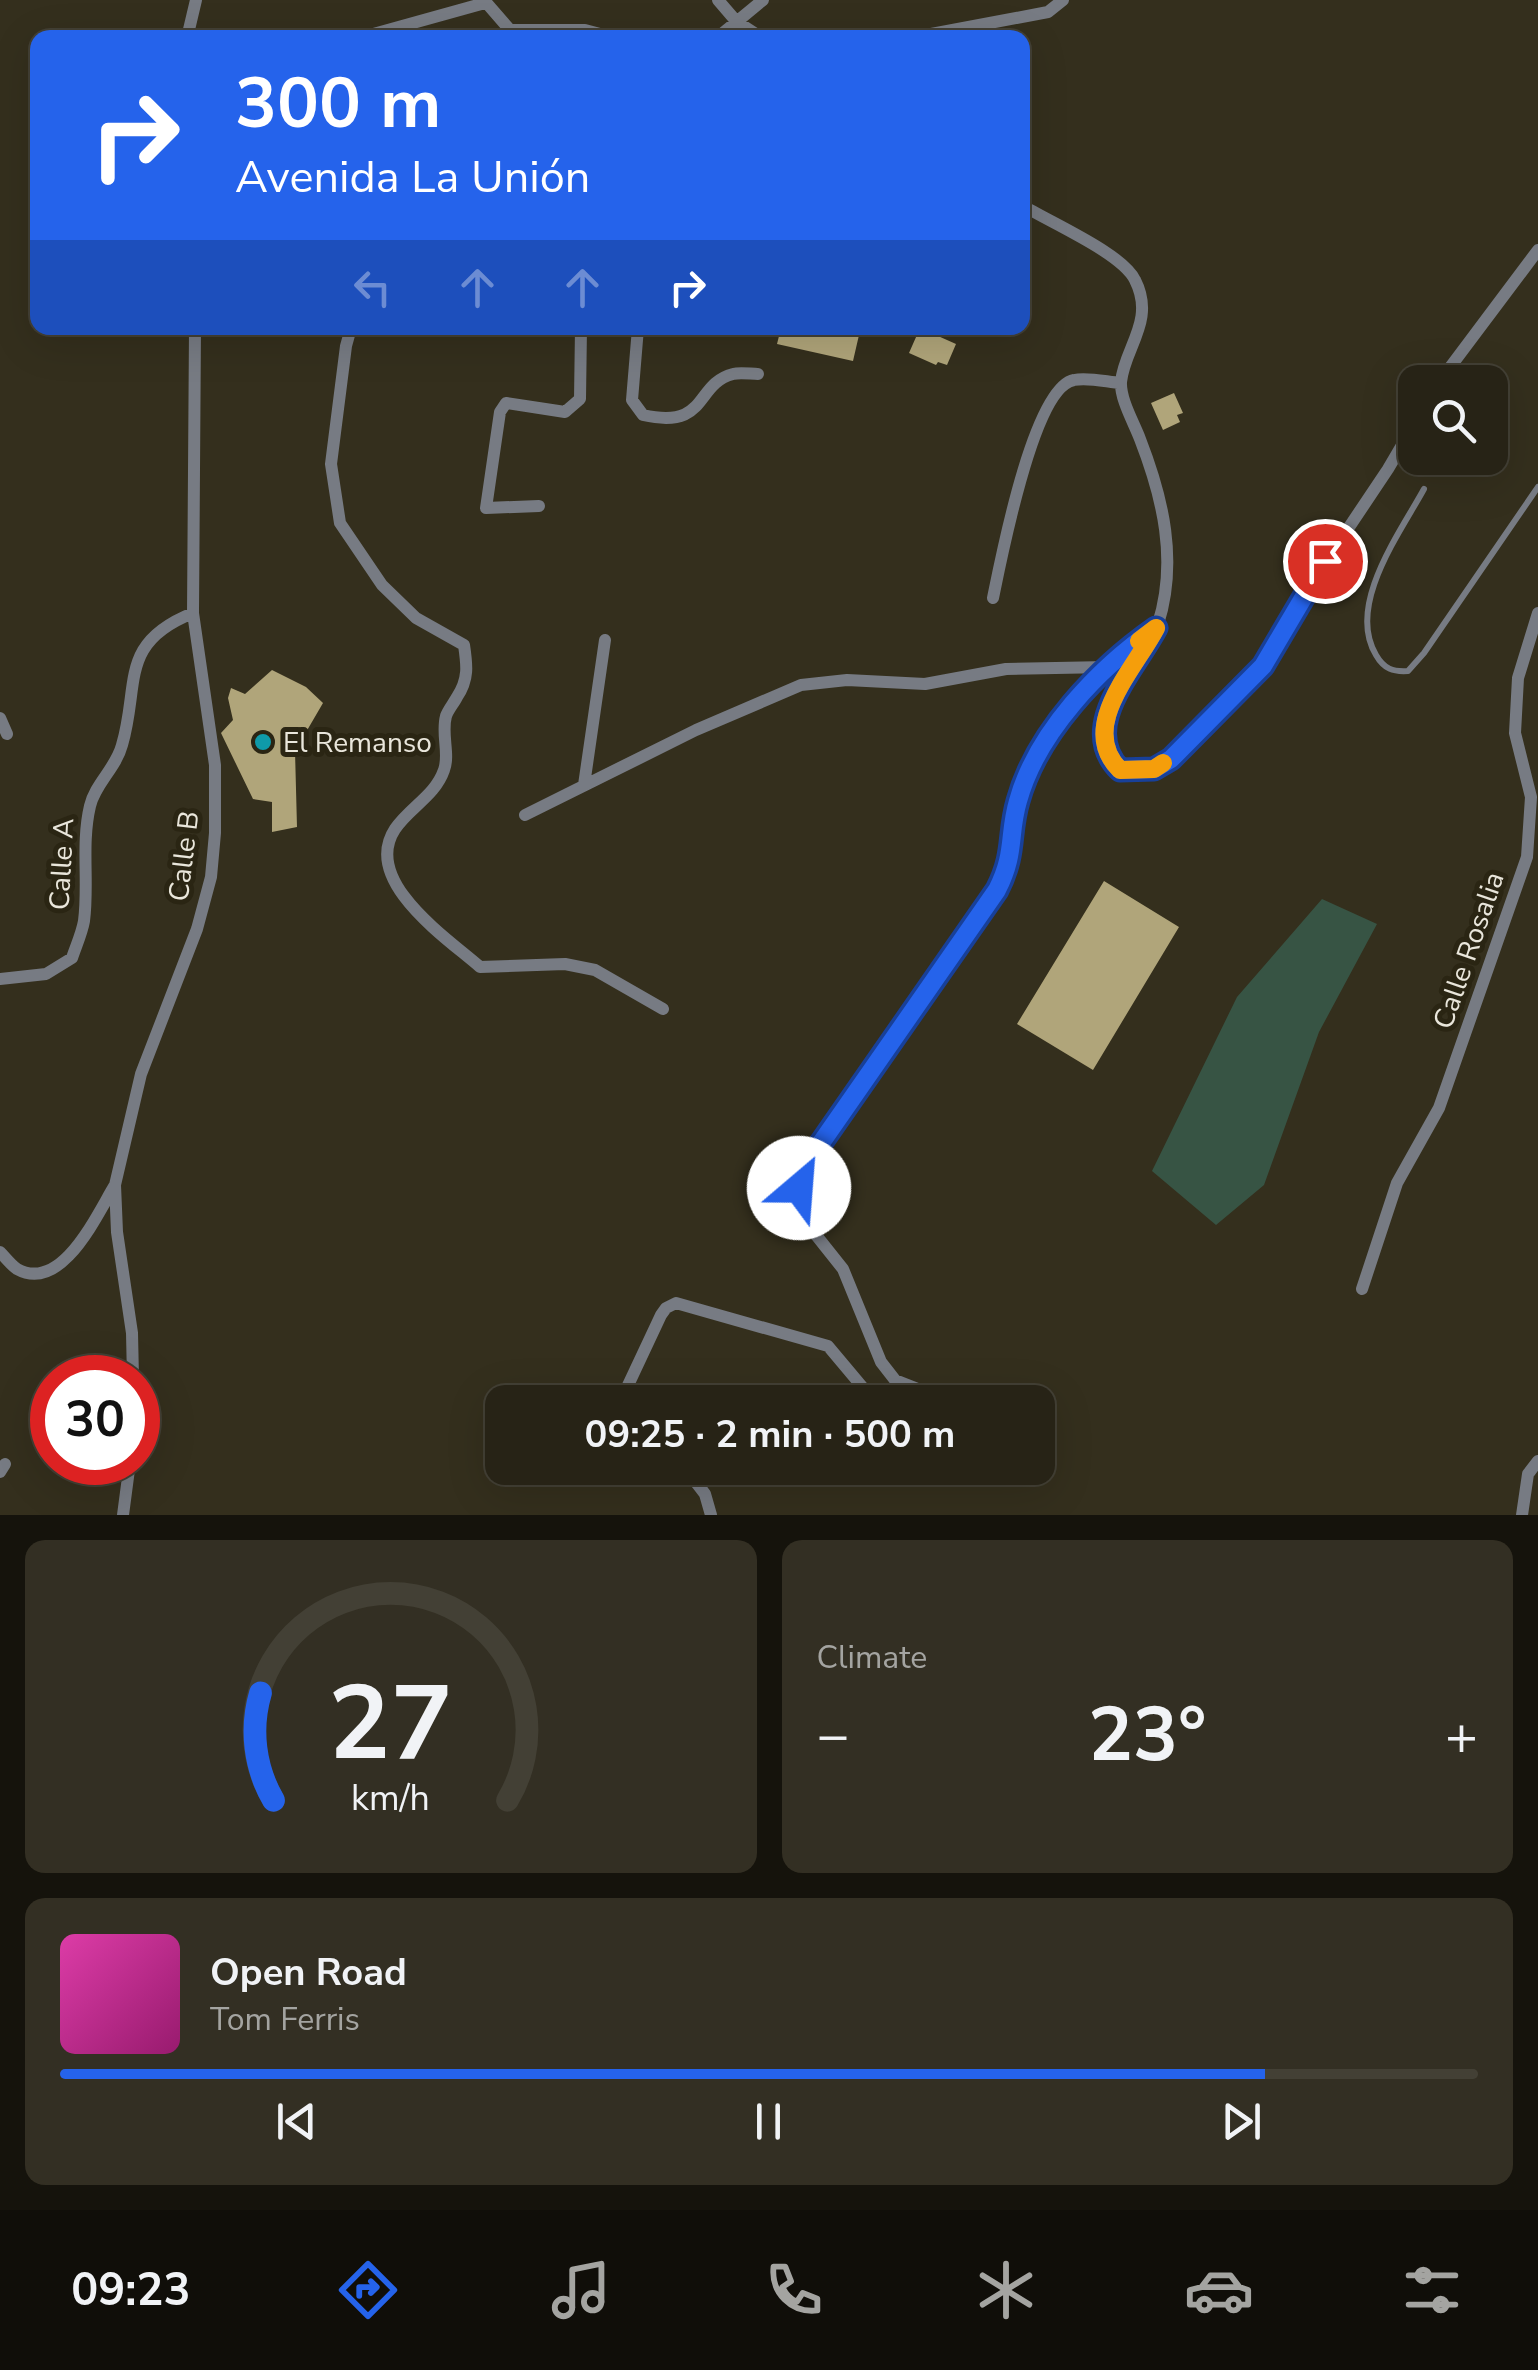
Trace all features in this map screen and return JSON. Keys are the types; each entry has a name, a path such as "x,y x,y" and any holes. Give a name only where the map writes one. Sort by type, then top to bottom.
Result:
{"street":[{"path":"189,30 196,0"},
{"path":"718,0 750,30"},
{"path":"726,30 764,0"},
{"path":"952,30 1048,12 1062,0"},
{"path":"386,30 484,1 510,30 584,30"},
{"path":"1030,209 1118,260 1135,278 1141,300 1140,328 1121,383 1153,472 1168,539 1169,570 1156,628 1108,711 1102,737 1106,756 1120,770 1154,769 1171,759 1263,666 1306,590 1398,452"},
{"path":"1452,365 1538,250"},
{"name":"Calle B","path":"132,1355 115,1186 141,1074 197,929 210,877 215,833 214,766 193,613 195,335"},
{"path":"350,335 332,464 340,523 394,596 416,618 464,645 468,670 462,690 446,715 446,767 433,791 395,829 387,850 391,874 410,906 480,967 565,964 595,970 663,1008"},
{"path":"539,506 486,508 500,412 506,403 566,412 580,399 581,335"},
{"path":"637,335 632,400 643,416 666,420 684,416 720,381 733,374 758,374"},
{"path":"993,598 1013,502 1056,390 1073,380 1121,383"},
{"name":"Calle A","path":"0,979 46,974 72,958 84,922 83,861 90,801 115,764 123,742 136,664 148,642 172,621 193,613"},
{"name":"Calle Rosalia","path":"1362,1289 1397,1183 1439,1108 1527,857 1531,797 1515,733 1518,678 1538,613"},
{"path":"908,1385 895,1380 880,1362 843,1269 804,1220 799,1188 805,1166 997,890 1008,868 1016,807 1024,780 1079,695 1156,628"},
{"path":"584,786 605,640"},
{"path":"526,814 696,730 800,685 846,680 925,684 1006,669 1108,666"},
{"path":"0,718 7,734"},
{"path":"0,1252 16,1269 34,1273 54,1269 73,1253 115,1186"},
{"path":"628,1385 670,1304 694,1306 828,1346 861,1385"},
{"path":"1522,1515 1528,1474 1538,1461"},
{"path":"123,1515 127,1485"},
{"path":"698,1485 711,1515"}],"lane":[{"path":"1424,490 1370,594 1368,626 1373,651 1383,666 1395,672 1408,672 1424,652 1538,486"}],"green space":[{"path":"1322,899 1377,924 1319,1032 1264,1185 1216,1225 1152,1171 1237,997"}],"building":[{"path":"779,335 859,335 853,361 777,344"},
{"path":"917,335 936,335 956,344 947,365 936,365 909,353"},
{"path":"1174,393 1183,413 1177,415 1180,422 1163,430 1151,403"},
{"name":"El Remanso","path":"272,670 306,687 323,703 295,751 297,827 272,832 272,802 253,799 221,733 233,720 228,698 231,688 245,694"},
{"path":"1104,881 1179,927 1093,1070 1017,1024"}],"slow traffic":[{"path":"1139,641 1156,628 1108,711 1102,737 1106,756 1120,770 1154,769 1163,763"}],"place":[{"name":"El Remanso","path":"263,742"}],"route":[{"path":"799,1188 805,1166 997,890 1008,868 1016,807 1024,780 1079,695 1156,628 1108,711 1102,737 1106,756 1120,770 1154,769 1171,759 1263,666 1325,561"}]}
